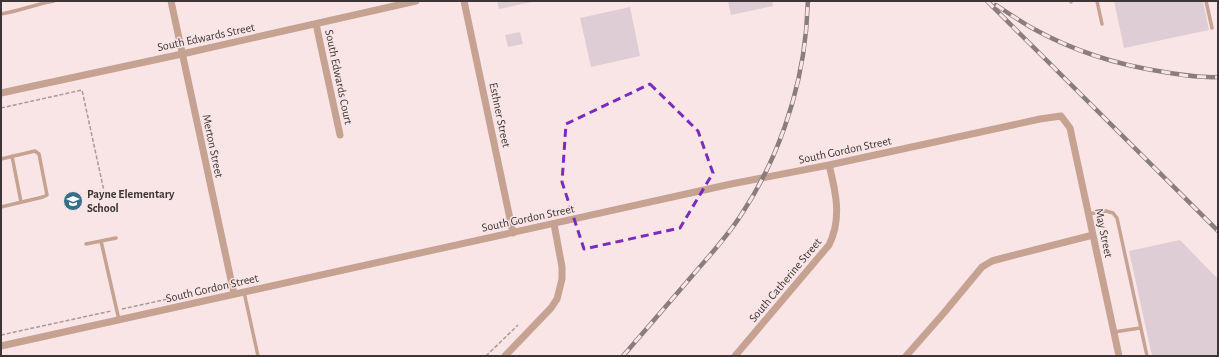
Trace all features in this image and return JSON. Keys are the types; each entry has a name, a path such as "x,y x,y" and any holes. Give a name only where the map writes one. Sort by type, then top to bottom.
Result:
{"street":[{"name":"Merton Street","path":"170,1 234,294"},
{"name":"South Edwards Street","path":"1,93 416,1"},
{"name":"Esthner Street","path":"464,1 513,233"},
{"name":"South Edwards Court","path":"316,24 340,135"},
{"name":"South Gordon Street","path":"1,346 731,184 829,165 1040,119 1061,116"},
{"name":"May Street","path":"1061,116 1070,128 1119,356"},
{"name":"South Catherine Street","path":"735,356 830,245 834,235 837,212 836,194 829,165"},
{"path":"505,356 551,308 557,299 562,279 562,267 554,224"},
{"path":"906,356 982,267 992,261 1093,235"}],"lane":[{"path":"1,14 54,1"},
{"path":"1097,1 1102,24"},
{"path":"1206,1 1212,28"},
{"path":"1,159 35,151 39,154 48,195 43,198 1,207"},
{"path":"12,156 21,202"},
{"path":"1089,214 1106,211 1113,212 1117,218 1147,356"},
{"path":"86,244 116,238"},
{"path":"101,241 119,320"},
{"path":"244,292 258,356"},
{"path":"1114,332 1140,328"}],"path":[{"path":"1,108 82,90 104,191"},
{"path":"1,335 168,299"},
{"path":"486,356 518,325"}],"highlighted area":[{"path":"650,84 698,131 713,173 680,228 584,249 562,182 566,124"}],"building":[{"path":"497,1 532,1 532,2 499,9"},
{"path":"728,1 772,1 773,6 731,15"},
{"path":"1114,1 1203,1 1209,30 1124,48"},
{"path":"630,7 640,56 591,67 580,18"},
{"path":"520,32 523,44 508,47 505,35"},
{"path":"1180,240 1218,279 1218,356 1152,356 1129,251"}],"railway":[{"path":"623,356 730,231 754,194 766,172 785,127 798,79 803,55 808,1"},
{"path":"987,1 1218,231"},
{"path":"996,5 1063,44 1096,56 1147,69 1191,76 1218,77"}],"place":[{"name":"Payne Elementary School","path":"73,201"}]}
